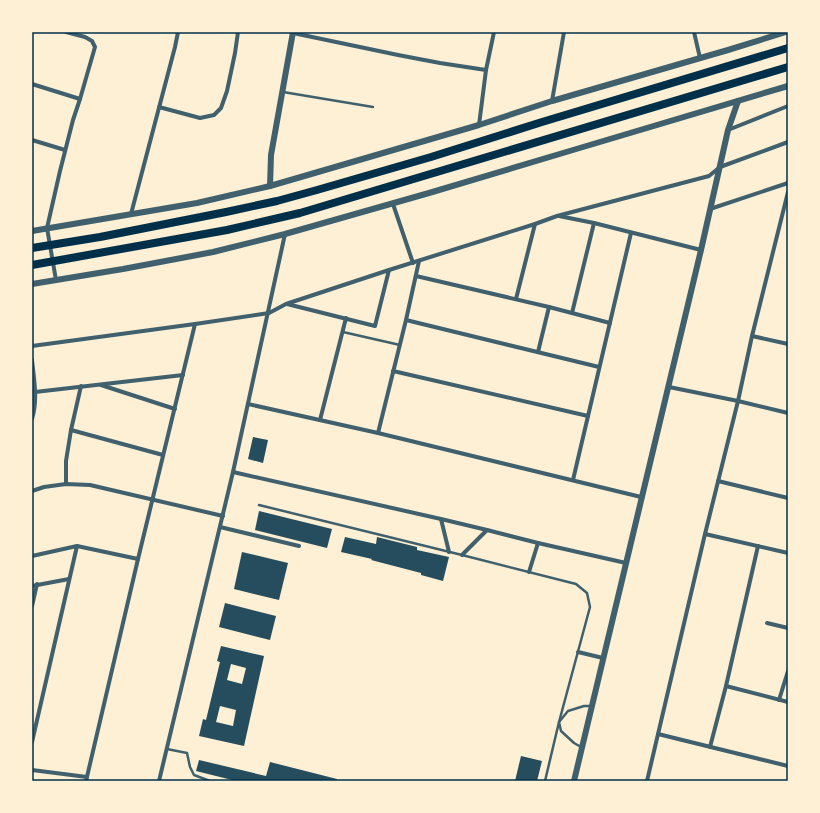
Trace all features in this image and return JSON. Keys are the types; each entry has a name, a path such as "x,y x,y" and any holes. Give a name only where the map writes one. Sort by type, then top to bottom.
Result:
{"highway":[{"path":"32,248 100,237 277,201 431,157 788,48"},
{"path":"32,266 227,230 300,213 788,66"}],"street":[{"path":"56,280 47,228 65,150 94,48 92,40 66,32"},
{"path":"130,214 178,32"},
{"path":"159,107 200,118 214,115 221,108 227,91 238,32"},
{"path":"270,186 270,155 293,32 398,55 486,70"},
{"path":"479,125 486,70 494,32"},
{"path":"552,101 564,32"},
{"path":"694,32 700,58"},
{"path":"32,231 197,203 270,186 479,125 552,101 786,32"},
{"path":"32,84 80,99"},
{"path":"32,284 212,252 285,234 393,204 788,86"},
{"path":"574,781 701,250 728,130 738,100"},
{"path":"728,130 788,106"},
{"path":"32,140 65,150"},
{"path":"32,346 196,324 269,312 286,304 557,216 709,176 720,167 788,142"},
{"path":"710,209 788,183"},
{"path":"647,781 738,401 752,336 788,192"},
{"path":"393,204 413,263"},
{"path":"557,216 594,223 701,250"},
{"path":"572,313 594,223"},
{"path":"516,299 535,224"},
{"path":"573,480 631,232"},
{"path":"159,781 234,472 285,234"},
{"path":"378,433 400,346 419,261"},
{"path":"286,304 375,326 389,270"},
{"path":"416,276 610,323"},
{"path":"538,352 549,307"},
{"path":"320,420 346,318"},
{"path":"406,320 599,368"},
{"path":"32,770 87,779 138,559 196,324"},
{"path":"752,336 788,344"},
{"path":"32,360 35,392 32,419"},
{"path":"393,371 588,416"},
{"path":"35,392 184,375"},
{"path":"99,384 174,409"},
{"path":"66,484 66,461 81,386"},
{"path":"668,387 788,413"},
{"path":"248,404 378,433 642,497"},
{"path":"71,430 163,455"},
{"path":"234,472 626,563"},
{"path":"718,482 788,498"},
{"path":"32,491 44,487 66,484 90,485 223,516"},
{"path":"441,519 449,552"},
{"path":"220,527 299,546"},
{"path":"462,555 487,530"},
{"path":"705,534 788,553"},
{"path":"529,572 538,543"},
{"path":"32,556 77,546 138,559"},
{"path":"32,742 77,546"},
{"path":"710,747 726,686 758,546"},
{"path":"32,586 69,579"},
{"path":"32,606 37,584"},
{"path":"767,623 788,628"},
{"path":"578,652 603,658"},
{"path":"779,700 788,670"},
{"path":"726,686 788,702"},
{"path":"658,734 788,766"}],"lane":[{"path":"282,92 373,107"},
{"path":"343,332 400,346"},
{"path":"259,505 576,584 587,593 590,607 544,781"},
{"path":"559,722 568,711 584,706 592,706"},
{"path":"559,722 561,731 582,748"},
{"path":"167,749 187,753 190,767 194,776 210,781"}],"building":[{"path":"253,437 268,440 263,463 248,459"},
{"path":"259,511 332,529 327,548 255,530"},
{"path":"345,537 376,544 377,537 417,547 417,550 449,557 443,581 421,575 421,573 371,560 372,559 341,552"},
{"path":"242,552 288,563 279,600 234,589"},
{"path":"225,603 276,616 270,640 219,627"},
{"path":"221,646 264,656 244,746 199,736 203,719 206,720 220,662 217,661","holes":["231,664 246,668 242,684 227,680","220,706 236,710 233,726 216,722"]},
{"path":"521,756 542,761 537,781 515,781"},
{"path":"199,760 266,776 270,762 337,779 337,781 236,781 196,771"}]}
